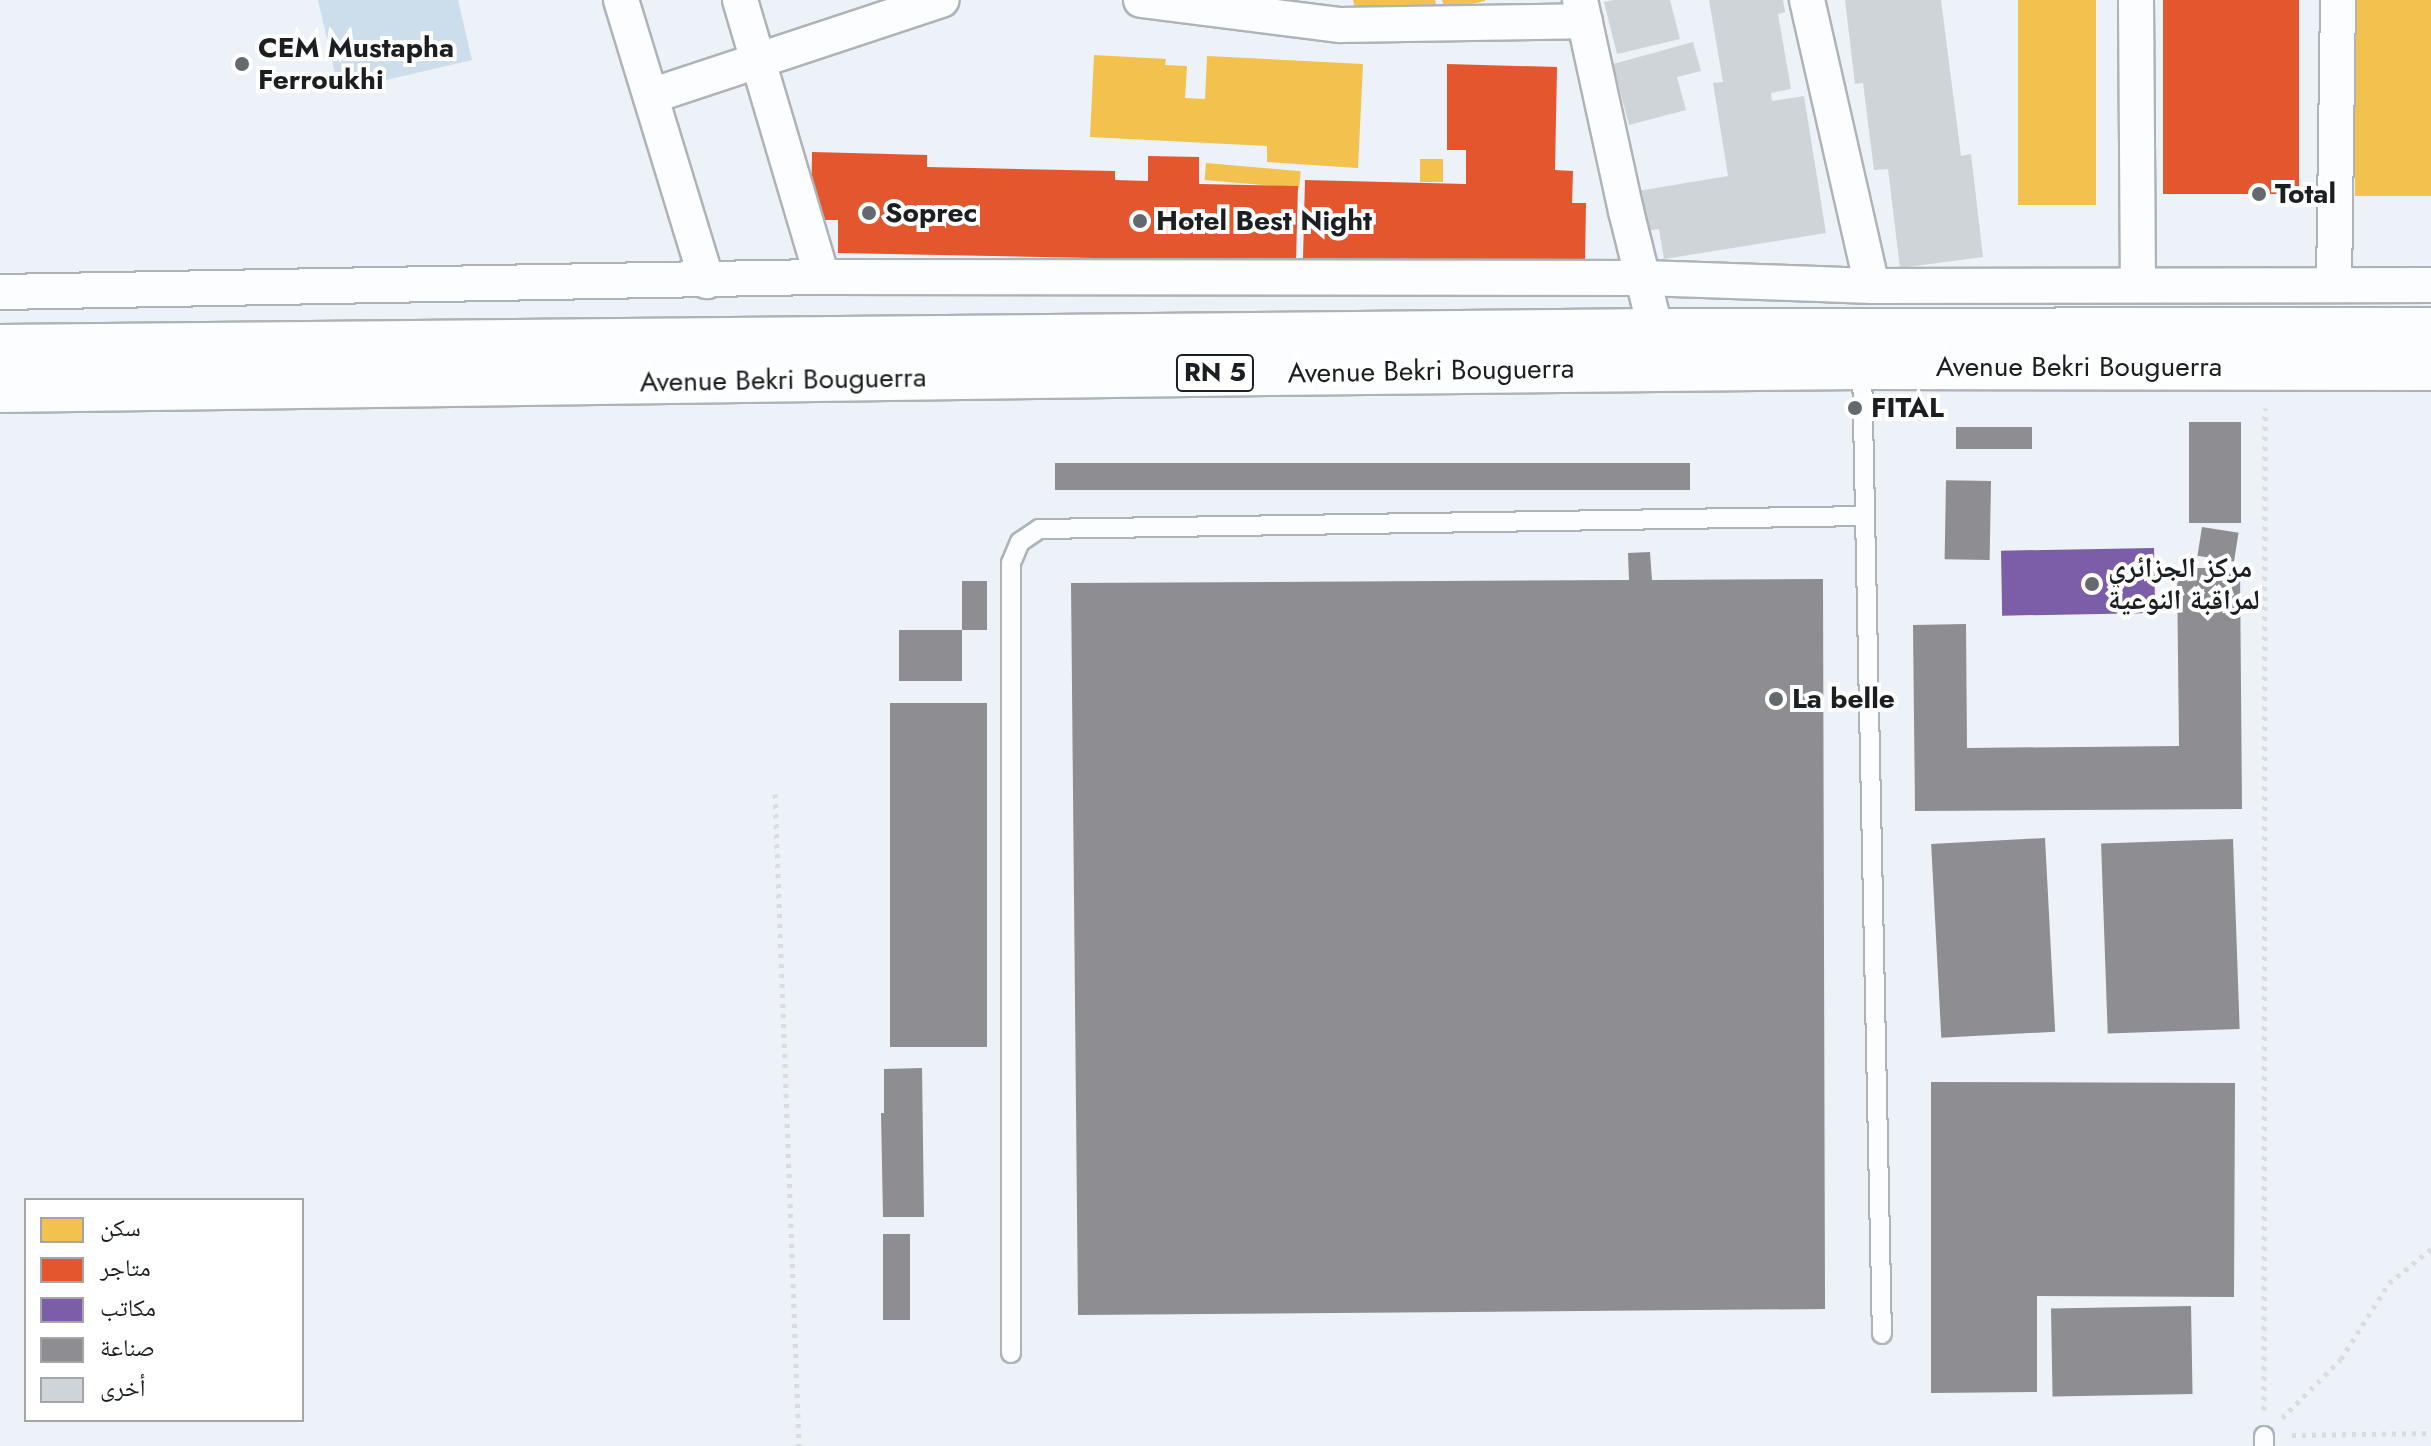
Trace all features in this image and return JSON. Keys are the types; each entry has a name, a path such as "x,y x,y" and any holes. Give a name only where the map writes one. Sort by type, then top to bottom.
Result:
{"highway":[{"name":"Avenue Bekri Bouguerra","path":"0,347 1656,331 2431,330"},
{"name":"Avenue Bekri Bouguerra","path":"0,390 1862,367 2431,368"}],"street":[{"path":"621,0 707,281"},
{"path":"740,0 822,277"},
{"path":"651,96 942,0"},
{"path":"1141,0 1337,12 1582,11 1656,331"},
{"path":"1807,0 1872,286"},
{"path":"2136,0 2138,285"},
{"path":"2334,285 2338,0"},
{"path":"0,292 822,277 1644,278 1872,286 2431,285"}],"lane":[{"path":"1862,367 1882,1334"},
{"path":"1011,1353 1011,563 1020,542 1039,529 1865,516"}],"path":[{"path":"2264,1441 2265,368"},
{"path":"775,794 799,1446"},
{"path":"2264,1441 2341,1359 2389,1283 2431,1249"},
{"path":"2264,1441 2431,1433"}],"shaded area":[{"path":"318,0 458,0 472,60 339,91"}],"building: سكن":[{"path":"1353,0 1435,0 1437,8 1357,17"},
{"path":"1442,0 1485,0 1485,1 1445,10"},
{"path":"2018,0 2096,0 2096,205 2018,205"},
{"path":"2355,0 2431,0 2431,196 2355,196"},
{"path":"1094,55 1166,59 1165,65 1187,66 1185,98 1205,99 1207,56 1363,64 1358,168 1267,162 1267,146 1090,137"},
{"path":"1420,159 1443,159 1443,182 1420,182"},
{"path":"1206,163 1301,171 1299,188 1205,180"}],"building: متاجر":[{"path":"2163,0 2299,0 2299,194 2163,194"},
{"path":"1447,64 1557,67 1555,170 1573,171 1572,203 1586,203 1585,263 1303,259 1305,180 1466,184 1466,150 1447,150"},
{"path":"812,152 927,155 927,167 1115,171 1115,180 1148,181 1148,156 1199,157 1199,184 1298,186 1296,262 838,253 838,220 811,220"}],"building: مكاتب":[{"path":"2154,548 2155,613 2002,616 2001,551"}],"building: صناعة":[{"path":"2189,422 2241,422 2241,523 2189,523"},
{"path":"1956,427 2032,427 2032,449 1956,449"},
{"path":"1055,463 1690,463 1690,490 1055,490"},
{"path":"1946,480 1991,481 1990,560 1945,559"},
{"path":"2202,527 2239,533 2234,561 2197,556"},
{"path":"1650,552 1652,580 1823,579 1825,1309 1078,1315 1071,583 1629,580 1628,553"},
{"path":"2177,568 2240,568 2242,809 1915,811 1913,625 1966,624 1967,748 2179,746"},
{"path":"962,581 987,581 987,630 962,630"},
{"path":"899,630 962,630 962,681 899,681"},
{"path":"890,703 987,703 987,1047 890,1047"},
{"path":"2045,838 2055,1032 1941,1038 1931,844"},
{"path":"2233,839 2240,1029 2108,1033 2101,844"},
{"path":"922,1068 924,1217 883,1217 881,1113 884,1113 884,1069"},
{"path":"1931,1082 2235,1083 2234,1297 2037,1296 2037,1392 1931,1393"},
{"path":"883,1234 910,1234 910,1320 883,1320"},
{"path":"2191,1306 2193,1394 2053,1396 2051,1308"}],"building: أخرى":[{"path":"1670,0 1680,39 1617,54 1604,2"},
{"path":"1709,0 1783,0 1785,12 1778,14 1791,89 1771,93 1772,101 1804,96 1826,233 1664,259 1659,229 1639,232 1632,192 1728,176 1713,83 1723,82"},
{"path":"1845,0 1941,0 1961,156 1971,154 1983,257 1900,268 1888,169 1874,170 1863,83 1855,84"},
{"path":"1693,42 1701,71 1677,77 1686,110 1629,125 1613,64"}],"place":[{"name":"CEM Mustapha Ferroukhi","path":"242,64"},
{"name":"Total","path":"2259,194"},
{"name":"Soprec","path":"869,213"},
{"name":"Hotel Best Night","path":"1140,221"},
{"name":"FITAL","path":"1855,408"},
{"name":"مركز الجزائري لمراقبة النوعية","path":"2092,584"},
{"name":"La belle","path":"1776,699"}]}
